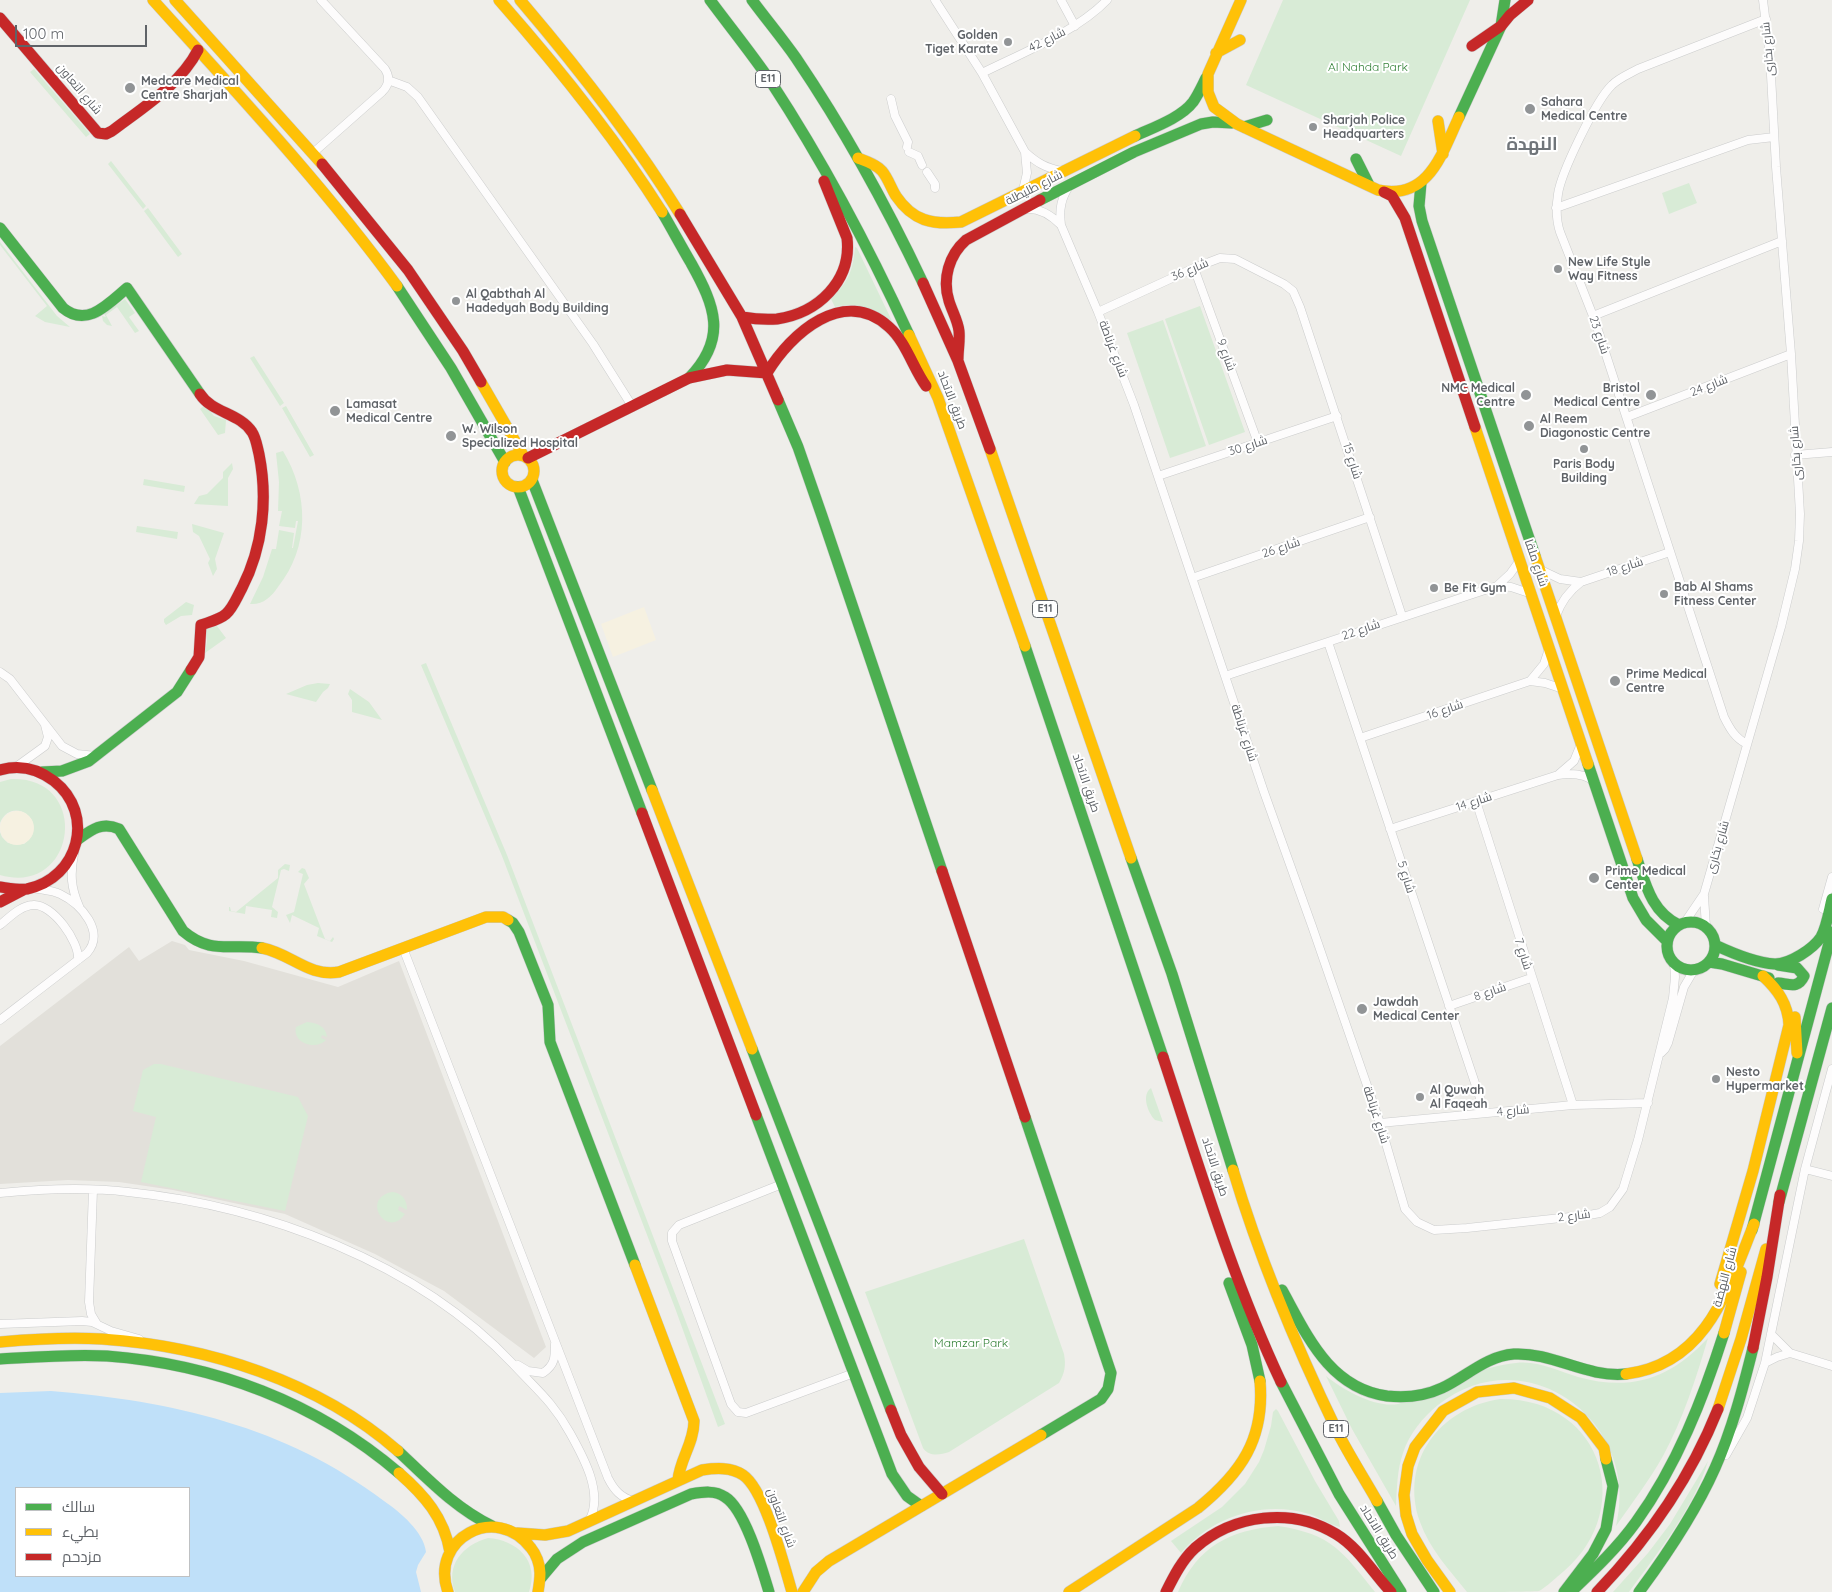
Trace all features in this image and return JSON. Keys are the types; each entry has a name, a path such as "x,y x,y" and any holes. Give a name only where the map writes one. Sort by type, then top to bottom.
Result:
{"main road":[{"path":"154,0 319,184 371,250 411,305 451,368 505,462"},
{"path":"175,0 313,153 408,270 463,351 526,456 534,466 535,470 532,480 528,484 518,487 509,484 504,478 502,471 505,462 512,456 526,456 689,378 727,370 754,370 767,373"},
{"path":"499,0 576,90 619,148 677,237 708,294 714,319 714,336 705,359 689,378"},
{"path":"520,0 590,83 641,154 704,252 742,317 767,373 798,447 816,498 1111,1373 1108,1389 1101,1399 828,1561 816,1572 803,1592"},
{"name":"طريق الاتحاد","path":"710,0 765,74 821,162 878,268 938,398 1029,657 1229,1254 1269,1356 1294,1409 1344,1501 1401,1592"},
{"name":"طريق الاتحاد","path":"752,0 803,69 858,158 918,271 958,361 1000,476 1141,889 1172,974 1250,1226 1280,1306 1338,1433 1396,1536 1434,1592"},
{"name":"شارع طليطلة","path":"858,158 882,171 901,203 907,210 919,218 939,224 961,222 1022,190 1151,129 1186,109 1197,95 1208,74 1241,0"},
{"path":"1208,74 1208,92 1214,107 1223,115 1240,125 1384,192 1404,192 1422,183 1438,165 1500,26 1505,0"},
{"path":"1472,46 1500,26 1528,0"},
{"name":"شارع التعاون","path":"0,18 98,133 106,134 112,131 182,74 194,61 198,50"},
{"path":"1216,53 1240,40"},
{"path":"1240,125 1267,120"},
{"path":"1438,121 1442,154"},
{"name":"شارع طليطلة","path":"958,361 959,331 948,298 946,277 950,262 957,248 966,240 1020,210 1134,152 1201,124 1222,122 1240,125"},
{"path":"1134,152 1153,137 1154,132 1151,129"},
{"path":"1356,159 1369,185"},
{"path":"742,317 770,321 788,317 822,299 840,279 846,262 846,237 826,187 821,162"},
{"name":"شارع ملقا","path":"1422,183 1419,206 1422,221 1653,904 1665,917 1682,924"},
{"name":"شارع ملقا","path":"1384,192 1392,196 1405,218 1637,906 1646,920 1667,942"},
{"path":"981,213 978,219 967,227 965,231 968,234 982,231"},
{"path":"0,228 64,308 73,316 90,315 126,288 203,399 214,408 244,423 250,430 255,438 260,457 263,488 262,525 253,560 240,592 224,616 200,625 202,644 199,657 177,692 98,756 71,769 42,772"},
{"path":"371,250 380,252 398,271 408,270"},
{"path":"767,373 783,348 804,329 838,313 861,312 883,322 894,333 915,372 938,398"},
{"path":"532,480 901,1435 918,1467 942,1494"},
{"path":"518,487 892,1474 901,1489 921,1506"},
{"path":"0,770 16,767 29,768 42,772 56,781 72,801 77,817 76,845"},
{"path":"1601,801 1606,797 1612,799 1629,852 1640,864"},
{"path":"0,902 54,877 66,865 76,845 91,829 99,825 112,825 119,829 183,931 205,946 214,948 248,946 266,949 284,955 312,971 327,974 339,972 492,916 508,920 519,932 548,1005 550,1042 694,1421 692,1443 679,1472 678,1480"},
{"path":"0,887 27,889"},
{"path":"1776,964 1801,955 1817,942 1821,936 1832,899"},
{"path":"1698,923 1706,927 1712,934 1715,946 1714,953 1704,966 1694,970 1681,968 1674,963 1667,951 1667,942 1670,934 1682,924 1698,923"},
{"name":"شارع النهضة","path":"1570,1592 1617,1544 1652,1497 1689,1429 1707,1384 1734,1299 1832,932"},
{"path":"1708,962 1722,964 1763,976 1778,983 1798,985 1804,976 1797,968 1736,955 1715,946"},
{"path":"1651,1369 1659,1359 1670,1352 1693,1330 1709,1308 1720,1282 1738,1225 1789,1025 1789,1015 1783,997 1763,976"},
{"path":"1778,983 1786,991 1792,1005 1798,1059"},
{"path":"1597,1592 1618,1572 1659,1520 1678,1492 1704,1444 1725,1391 1738,1350 1832,1008"},
{"path":"1639,1592 1671,1548 1696,1506 1715,1468 1756,1339 1772,1253 1780,1195"},
{"path":"1261,1254 1319,1354 1336,1373 1346,1381 1369,1392 1393,1397 1418,1395 1442,1387 1489,1360 1512,1354 1536,1355 1603,1374 1617,1375 1651,1369 1667,1363 1684,1352 1708,1326 1720,1305 1754,1224"},
{"path":"1069,1592 1187,1516 1210,1499 1233,1477 1250,1450 1259,1416 1260,1384 1254,1352 1228,1276 1227,1262 1229,1254"},
{"name":"شارع التعاون","path":"0,1342 71,1337 147,1343 218,1358 268,1375 317,1396 384,1439 402,1453 448,1499 466,1513 492,1526 505,1528 517,1533 536,1535 568,1531 697,1472 714,1468 725,1468 738,1473 754,1485 762,1499 792,1592"},
{"path":"0,1358 70,1354 144,1358 212,1373 262,1390 309,1411 353,1437 406,1480 441,1518 448,1536 450,1552 444,1573 448,1592"},
{"path":"1450,1592 1420,1550 1408,1523 1404,1495 1408,1466 1419,1440 1448,1408 1466,1397 1500,1387 1536,1392 1569,1407 1590,1426 1598,1438 1608,1462 1612,1496 1610,1516 1606,1529 1594,1553 1564,1592"},
{"path":"697,1472 702,1481 702,1492"},
{"path":"541,1578 558,1560 583,1542 686,1496 702,1492 712,1492 733,1503 741,1513 769,1592"},
{"path":"1166,1592 1175,1572 1187,1557 1206,1540 1230,1525 1257,1517 1271,1516 1299,1518 1319,1525 1338,1535 1358,1554 1391,1592"},
{"path":"450,1552 464,1536 478,1529 492,1526"},
{"path":"517,1533 530,1545 537,1555 541,1578 538,1592"}],"street":[{"path":"313,153 382,92 388,84 385,68 321,0"},
{"path":"935,0 982,74 1025,152 1038,164 1046,168 1062,171"},
{"path":"1061,0 1075,26"},
{"name":"شارع 42","path":"982,74 1075,26 1107,0"},
{"name":"شارع بخارى","path":"1706,927 1704,894 1796,569 1800,514 1795,455 1791,354 1774,137 1770,57 1763,0"},
{"name":"شارع 23","path":"1748,744 1736,737 1730,730 1724,717 1593,316 1560,232 1556,208 1558,193 1566,169 1594,110 1602,96 1612,85 1638,69 1766,19"},
{"path":"388,80 407,87 423,104 593,344 632,406"},
{"path":"891,99 895,116 908,142 908,149 918,156 935,188"},
{"path":"1556,208 1748,140 1774,137"},
{"path":"1022,190 1027,173 1025,152"},
{"name":"شارع غرناطة","path":"1070,185 1060,208 1061,224 1134,405 1225,676 1380,1123 1405,1209 1417,1222 1434,1230"},
{"path":"1020,210 1030,208 1047,213 1061,224"},
{"path":"1593,316 1782,241"},
{"name":"شارع 36","path":"1098,312 1220,258 1235,259 1284,284 1293,291 1300,307"},
{"name":"شارع 9","path":"1194,268 1258,443"},
{"name":"شارع 15","path":"1300,307 1402,616"},
{"name":"شارع 24","path":"1627,418 1791,354"},
{"name":"شارع 30","path":"1158,476 1337,416"},
{"path":"1795,455 1832,452"},
{"name":"شارع 26","path":"1192,578 1370,517"},
{"name":"شارع 18","path":"1556,616 1563,600 1581,582 1670,552"},
{"name":"شارع 22","path":"1497,586 1510,574 1520,560"},
{"name":"شارع 18","path":"1541,570 1560,579 1581,582"},
{"name":"شارع 22","path":"1225,676 1497,586 1511,587 1532,594"},
{"name":"شارع 5","path":"1328,642 1485,1113"},
{"path":"1530,681 1544,664 1549,647"},
{"path":"0,672 10,679 67,749 77,754 98,756"},
{"path":"1530,681 1545,683 1563,689"},
{"name":"شارع 16","path":"1360,738 1530,681"},
{"path":"16,767 45,746 48,737 43,721"},
{"name":"شارع 14","path":"1558,775 1574,761 1581,744"},
{"name":"شارع 14","path":"1390,830 1558,775 1580,775 1595,782"},
{"name":"شارع 7","path":"1476,801 1573,1105"},
{"path":"76,845 71,872 71,884 81,910"},
{"path":"1762,961 1800,950 1813,938 1832,878"},
{"path":"0,1020 89,951 94,937 92,925 81,910 66,898 58,893 27,889"},
{"name":"شارع بخارى","path":"1682,924 1704,894"},
{"path":"0,925 25,907 36,905 46,908 54,914 76,944 78,960"},
{"path":"403,948 611,1485 621,1496 634,1501"},
{"name":"شارع 2","path":"1434,1230 1589,1215 1605,1210 1617,1199 1623,1189 1648,1103 1674,991 1674,963"},
{"name":"شارع 2","path":"1660,1053 1668,1043 1686,982 1694,970"},
{"name":"شارع 8","path":"1449,1006 1531,978"},
{"path":"1715,1468 1730,1449 1743,1425 1753,1403 1765,1363 1806,1169 1832,1069"},
{"name":"شارع 4","path":"1380,1123 1573,1105 1648,1103"},
{"path":"1806,1169 1832,1176"},
{"path":"782,1184 679,1224 672,1232 672,1241 732,1406 738,1412 746,1414 854,1373"},
{"path":"0,1192 93,1190 167,1197 220,1208 284,1227 336,1246 388,1271 442,1302 472,1324 541,1392 557,1411 588,1472 595,1495 596,1503 589,1522"},
{"path":"93,1190 89,1302 91,1314 96,1324"},
{"path":"77,1321 85,1312 89,1302"},
{"path":"0,1324 77,1321 96,1324 110,1331 147,1343"},
{"path":"1771,1334 1790,1353 1832,1366"},
{"path":"541,1392 540,1384 555,1356 555,1340"},
{"path":"1765,1363 1790,1353"},
{"path":"508,1359 528,1371 557,1369 567,1373"}],"shaded area":[{"path":"172,941 185,945 189,950 244,961 338,987 399,961 546,1347 534,1358 444,1291 375,1254 285,1214 173,1190 119,1182 68,1180 0,1184 0,1046 129,947 139,961"}],"green space":[{"name":"Al Nahda Park","path":"1283,0 1470,0 1401,156 1246,85"},
{"path":"34,69 90,134 86,137 30,72"},
{"path":"111,161 146,206 143,209 108,164"},
{"path":"1689,183 1697,203 1669,214 1662,193"},
{"path":"148,208 182,254 178,257 144,211"},
{"path":"0,242 57,316 70,327 45,322 35,316 47,306 0,245"},
{"path":"855,247 892,321 871,310 858,306 844,305 835,307 831,299 849,276"},
{"path":"125,299 135,313 129,317 139,331 135,333 117,307 106,315 112,326 107,325 103,321 102,316 106,317 104,314"},
{"path":"1200,306 1245,432 1209,445 1165,319"},
{"path":"1163,320 1206,446 1170,458 1127,333"},
{"path":"254,356 284,403 280,406 250,358"},
{"path":"205,405 214,416 226,420 225,433 218,435 200,409"},
{"path":"286,406 314,455 310,457 282,408"},
{"path":"283,451 298,485 302,520 300,538 296,555 275,591 263,602 250,604 263,577 272,549 276,549 279,530 294,533 293,548 298,521 296,521 295,528 279,526 282,511 278,511 279,482 276,453"},
{"path":"232,463 233,469 228,478 228,506 194,504 199,496 207,494 223,478 223,472"},
{"path":"144,479 185,486 184,492 143,485"},
{"path":"192,524 224,533 215,559 217,569 213,576 208,563 210,559 199,536 193,532"},
{"path":"137,526 178,532 177,539 136,532"},
{"path":"186,602 194,605 192,615 181,616 166,625 164,619"},
{"path":"217,626 226,638 205,653 206,629"},
{"path":"426,663 507,855 725,1424 718,1427 675,1308 502,856 421,665"},
{"path":"318,683 330,684 316,702 286,694 307,685"},
{"path":"350,689 369,702 382,720 352,712 352,700 348,694"},
{"path":"11,779 37,783 54,796 63,814 65,834 59,854 46,869 26,877 0,875 0,832 8,843 24,844 30,838 33,823 21,811 12,811 3,817 0,823 0,782"},
{"path":"285,864 290,865 289,871 281,870 272,907 278,912 277,918 271,917 272,910 246,906 245,914 229,911 230,907 231,911 236,912 278,878 278,870"},
{"path":"302,868 305,869 309,878 304,884 325,939 330,941 333,937 332,942 317,936 319,928 292,915 290,923 286,915 294,912 303,874 298,872"},
{"path":"307,1022 317,1024 323,1028 327,1037 322,1035 321,1038 326,1040 317,1045 306,1044 301,1041 296,1033 296,1027"},
{"path":"154,1064 161,1064 298,1097 308,1116 285,1211 141,1182 156,1117 133,1111 143,1070"},
{"path":"1151,1088 1163,1122 1155,1120 1148,1109 1146,1095"},
{"path":"392,1192 403,1197 407,1210 399,1206 398,1210 405,1214 398,1221 391,1222 385,1220 380,1215 377,1208 378,1202 383,1196"},
{"name":"Mamzar Park","path":"1024,1239 1064,1354 1063,1376 1059,1383 949,1452 928,1453 923,1448 865,1292"},
{"path":"1708,1338 1699,1369 1677,1428 1652,1474 1616,1526 1619,1488 1611,1453 1594,1423 1569,1400 1539,1385 1506,1380 1472,1386 1438,1405 1417,1426 1406,1446 1398,1472 1396,1506 1352,1429 1326,1376 1360,1397 1389,1405 1404,1402 1492,1367 1524,1362 1598,1381 1633,1382 1665,1372 1694,1352"},
{"path":"1500,1399 1536,1404 1565,1418 1586,1439 1599,1464 1603,1493 1597,1523 1582,1552 1557,1577 1539,1591 1467,1592 1440,1559 1429,1541 1420,1522 1415,1500 1415,1478 1420,1459 1430,1441 1443,1426 1459,1413 1478,1404"},
{"path":"1276,1409 1339,1521 1340,1527 1309,1514 1291,1510 1256,1511 1223,1521 1193,1540 1181,1553 1171,1541 1222,1507 1245,1484 1264,1450 1273,1412"},
{"path":"1708,1461 1702,1478 1685,1512 1651,1562 1629,1592 1613,1592 1648,1553 1670,1524"},
{"path":"1278,1526 1311,1534 1335,1547 1354,1566 1375,1592 1178,1592 1195,1563 1218,1543 1245,1532"},
{"path":"488,1538 508,1543 524,1554 529,1562 531,1571 532,1581 529,1592 455,1592 452,1573 458,1558 471,1546"}],"sand":[{"path":"644,607 656,640 613,657 601,624"},
{"path":"17,811 24,812 29,816 33,821 33,835 29,840 24,844 17,845 10,844 5,840 1,835 0,828 1,821 5,816 10,812"}],"water":[{"path":"51,1391 140,1402 183,1410 267,1436 307,1454 346,1475 384,1501 404,1517 416,1530 421,1537 426,1552 416,1572 421,1592 0,1592 0,1393"}],"traffic: fast":[{"path":"710,0 771,82 809,143 862,238 909,335"},
{"path":"752,0 796,58 848,140 923,283"},
{"path":"1459,117 1501,26 1505,0"},
{"path":"1135,136 1166,122 1188,108 1206,78"},
{"path":"1244,127 1267,120"},
{"path":"1040,200 1134,152 1201,124 1213,122 1232,123"},
{"path":"1356,159 1369,185"},
{"path":"1421,183 1419,206 1422,221 1535,556"},
{"path":"662,212 706,293 714,322 709,349 689,378"},
{"path":"0,228 63,308 72,314 80,316 97,312 127,288 200,394"},
{"path":"397,286 451,368 505,462"},
{"path":"778,400 798,447 942,871"},
{"path":"532,480 652,790"},
{"path":"518,487 642,813"},
{"path":"1025,646 1163,1057"},
{"path":"42,772 62,771 89,761 177,692 191,670"},
{"path":"1588,764 1633,898 1646,920 1667,941"},
{"path":"77,840 102,826 119,829 183,931 193,938 212,946 262,948"},
{"path":"1131,858 1172,974 1233,1170"},
{"path":"1637,859 1647,888 1656,906 1670,920 1679,925"},
{"path":"1715,945 1760,962 1775,964 1794,959 1807,951 1821,937 1832,899"},
{"path":"508,920 513,923 519,932 548,1005 550,1042 635,1265"},
{"path":"1686,922 1696,922 1708,929 1715,941 1715,946 1715,951 1708,963 1696,970 1686,970 1678,966 1671,959 1667,951 1667,941 1671,933 1678,926 1686,922"},
{"path":"1752,1230 1832,932"},
{"path":"1709,962 1769,978"},
{"path":"1778,965 1797,968 1804,976 1796,984 1778,983"},
{"path":"1779,1202 1832,1008"},
{"path":"752,1049 891,1410"},
{"path":"756,1115 892,1474 907,1496 921,1506"},
{"path":"1025,1117 1111,1373 1108,1389 1101,1399 1041,1435"},
{"path":"1229,1283 1252,1345 1260,1381"},
{"path":"1282,1290 1311,1341 1335,1371 1367,1391 1387,1396 1415,1396 1436,1391 1485,1363 1514,1354 1542,1357 1597,1372 1626,1374"},
{"path":"1574,1589 1629,1531 1664,1478 1698,1407 1724,1333"},
{"path":"1639,1592 1680,1532 1699,1501 1715,1468 1732,1424 1753,1348"},
{"path":"0,1359 107,1356 147,1360 225,1378 262,1391 298,1407 333,1426 367,1448 399,1473"},
{"path":"1281,1382 1339,1494 1401,1592"},
{"path":"398,1451 454,1502 492,1526"},
{"path":"1564,1592 1593,1554 1606,1529 1613,1486 1606,1459"},
{"path":"541,1578 557,1559 583,1542 691,1494 709,1492 725,1497 739,1514 752,1540 769,1592"},
{"path":"1377,1501 1396,1535 1434,1592"}],"traffic: slow":[{"path":"153,0 309,176 397,286"},
{"path":"175,0 322,164"},
{"path":"499,0 585,103 625,156 662,212"},
{"path":"520,0 604,104 680,214"},
{"path":"1241,0 1208,74 1208,92 1214,107 1237,124 1378,190 1395,191 1410,188 1422,181 1431,171 1439,159 1459,117"},
{"path":"1216,53 1240,40"},
{"path":"1438,121 1443,154"},
{"path":"858,158 880,169 902,204 916,216 932,222 951,223 961,222 1135,136"},
{"path":"909,335 938,398 1025,646"},
{"path":"481,382 523,455"},
{"path":"1475,427 1588,764"},
{"path":"990,449 1131,858"},
{"path":"518,455 524,456 529,460 533,465 534,471 533,477 529,482 524,486 518,487 512,486 507,482 503,477 502,471 503,465 507,460 512,456 518,455"},
{"path":"1535,556 1637,859"},
{"path":"652,790 752,1049"},
{"path":"262,948 318,971 328,973 339,972 486,917 503,917 508,920"},
{"path":"1720,1284 1753,1171 1789,1025 1787,1010 1781,998 1763,976"},
{"path":"1795,1017 1797,1053"},
{"path":"1233,1170 1255,1237 1293,1335 1337,1431 1377,1501"},
{"path":"1626,1374 1654,1367 1677,1355 1695,1339 1711,1320 1723,1297 1754,1224"},
{"path":"1718,1409 1741,1339 1766,1249"},
{"path":"635,1265 694,1421 692,1437 681,1465 678,1480"},
{"path":"1724,1333 1741,1272"},
{"path":"0,1342 76,1338 102,1339 142,1343 221,1359 259,1371 333,1405 367,1426 398,1451"},
{"path":"1069,1592 1198,1508 1227,1482 1238,1468 1254,1437 1261,1402 1260,1381"},
{"path":"1450,1592 1427,1560 1412,1534 1406,1515 1404,1495 1408,1466 1415,1447 1443,1411 1477,1392 1514,1388 1550,1398 1581,1418 1604,1448 1606,1459"},
{"path":"803,1592 816,1572 829,1561 1041,1435"},
{"path":"517,1533 545,1535 568,1531 702,1470 728,1469 743,1475 751,1483 759,1496 773,1529 792,1592"},
{"path":"399,1473 425,1498 438,1517 450,1552"},
{"path":"448,1592 445,1573 448,1556 457,1543 469,1533 484,1528 501,1528 517,1535 531,1548 539,1566 538,1592"}],"traffic: jam":[{"path":"1472,46 1501,26 1510,15 1528,0"},
{"path":"0,18 98,133 106,134 112,131 160,95 181,74 198,50"},
{"path":"322,164 408,270 463,351 481,382"},
{"path":"742,317 777,319 792,316 818,302 838,281 844,268 847,254 847,238 824,181"},
{"path":"1384,192 1392,196 1405,218 1475,427"},
{"path":"958,359 959,331 949,301 946,284 951,260 966,240 1040,200"},
{"path":"680,214 742,317 778,400"},
{"path":"923,283 958,361 990,449"},
{"path":"767,373 777,358 804,330 820,320 837,313 854,311 872,316 895,333 926,386"},
{"path":"528,458 689,378 727,370 767,373"},
{"path":"191,670 199,657 201,625 214,621 228,612 235,602 249,572 259,539 263,505 262,471 253,434 247,426 212,405 200,394"},
{"path":"0,770 14,767 28,768 54,781 67,795 75,810 78,827 76,843 69,859 59,872 45,883 27,889 0,887"},
{"path":"642,813 756,1115"},
{"path":"942,871 1025,1117"},
{"path":"0,902 23,890"},
{"path":"1163,1057 1232,1262 1263,1343 1281,1382"},
{"path":"1753,1348 1780,1195"},
{"path":"1597,1592 1634,1550 1666,1507 1695,1460 1718,1409"},
{"path":"891,1410 901,1435 919,1467 942,1494"},
{"path":"1166,1592 1175,1574 1195,1548 1227,1528 1264,1518 1301,1520 1319,1525 1336,1534 1359,1553 1391,1592"}],"place":[{"name":"Golden Tiget Karate","path":"1008,42"},
{"name":"Medcare Medical Centre Sharjah","path":"130,88"},
{"name":"Sahara Medical Centre","path":"1530,109"},
{"name":"Sharjah Police Headquarters","path":"1313,127"},
{"name":"New Life Style Way Fitness","path":"1558,269"},
{"name":"Al Qabthah Al Hadedyah Body Building","path":"456,301"},
{"name":"NMC Medical Centre","path":"1526,395"},
{"name":"Bristol Medical Centre","path":"1651,395"},
{"name":"Lamasat Medical Centre","path":"335,411"},
{"name":"Al Reem Diagonostic Centre","path":"1529,426"},
{"name":"W. Wilson Specialized Hospital","path":"451,436"},
{"name":"Paris Body Building","path":"1584,449"},
{"name":"Be Fit Gym","path":"1434,588"},
{"name":"Bab Al Shams Fitness Center","path":"1664,594"},
{"name":"Prime Medical Centre","path":"1615,681"},
{"name":"Prime Medical Center","path":"1594,878"},
{"name":"Jawdah Medical Center","path":"1362,1009"},
{"name":"Nesto Hypermarket","path":"1716,1079"},
{"name":"Al Quwah Al Faqeah","path":"1420,1097"}],"district":[{"name":"النهدة","path":"1532,145"}]}
